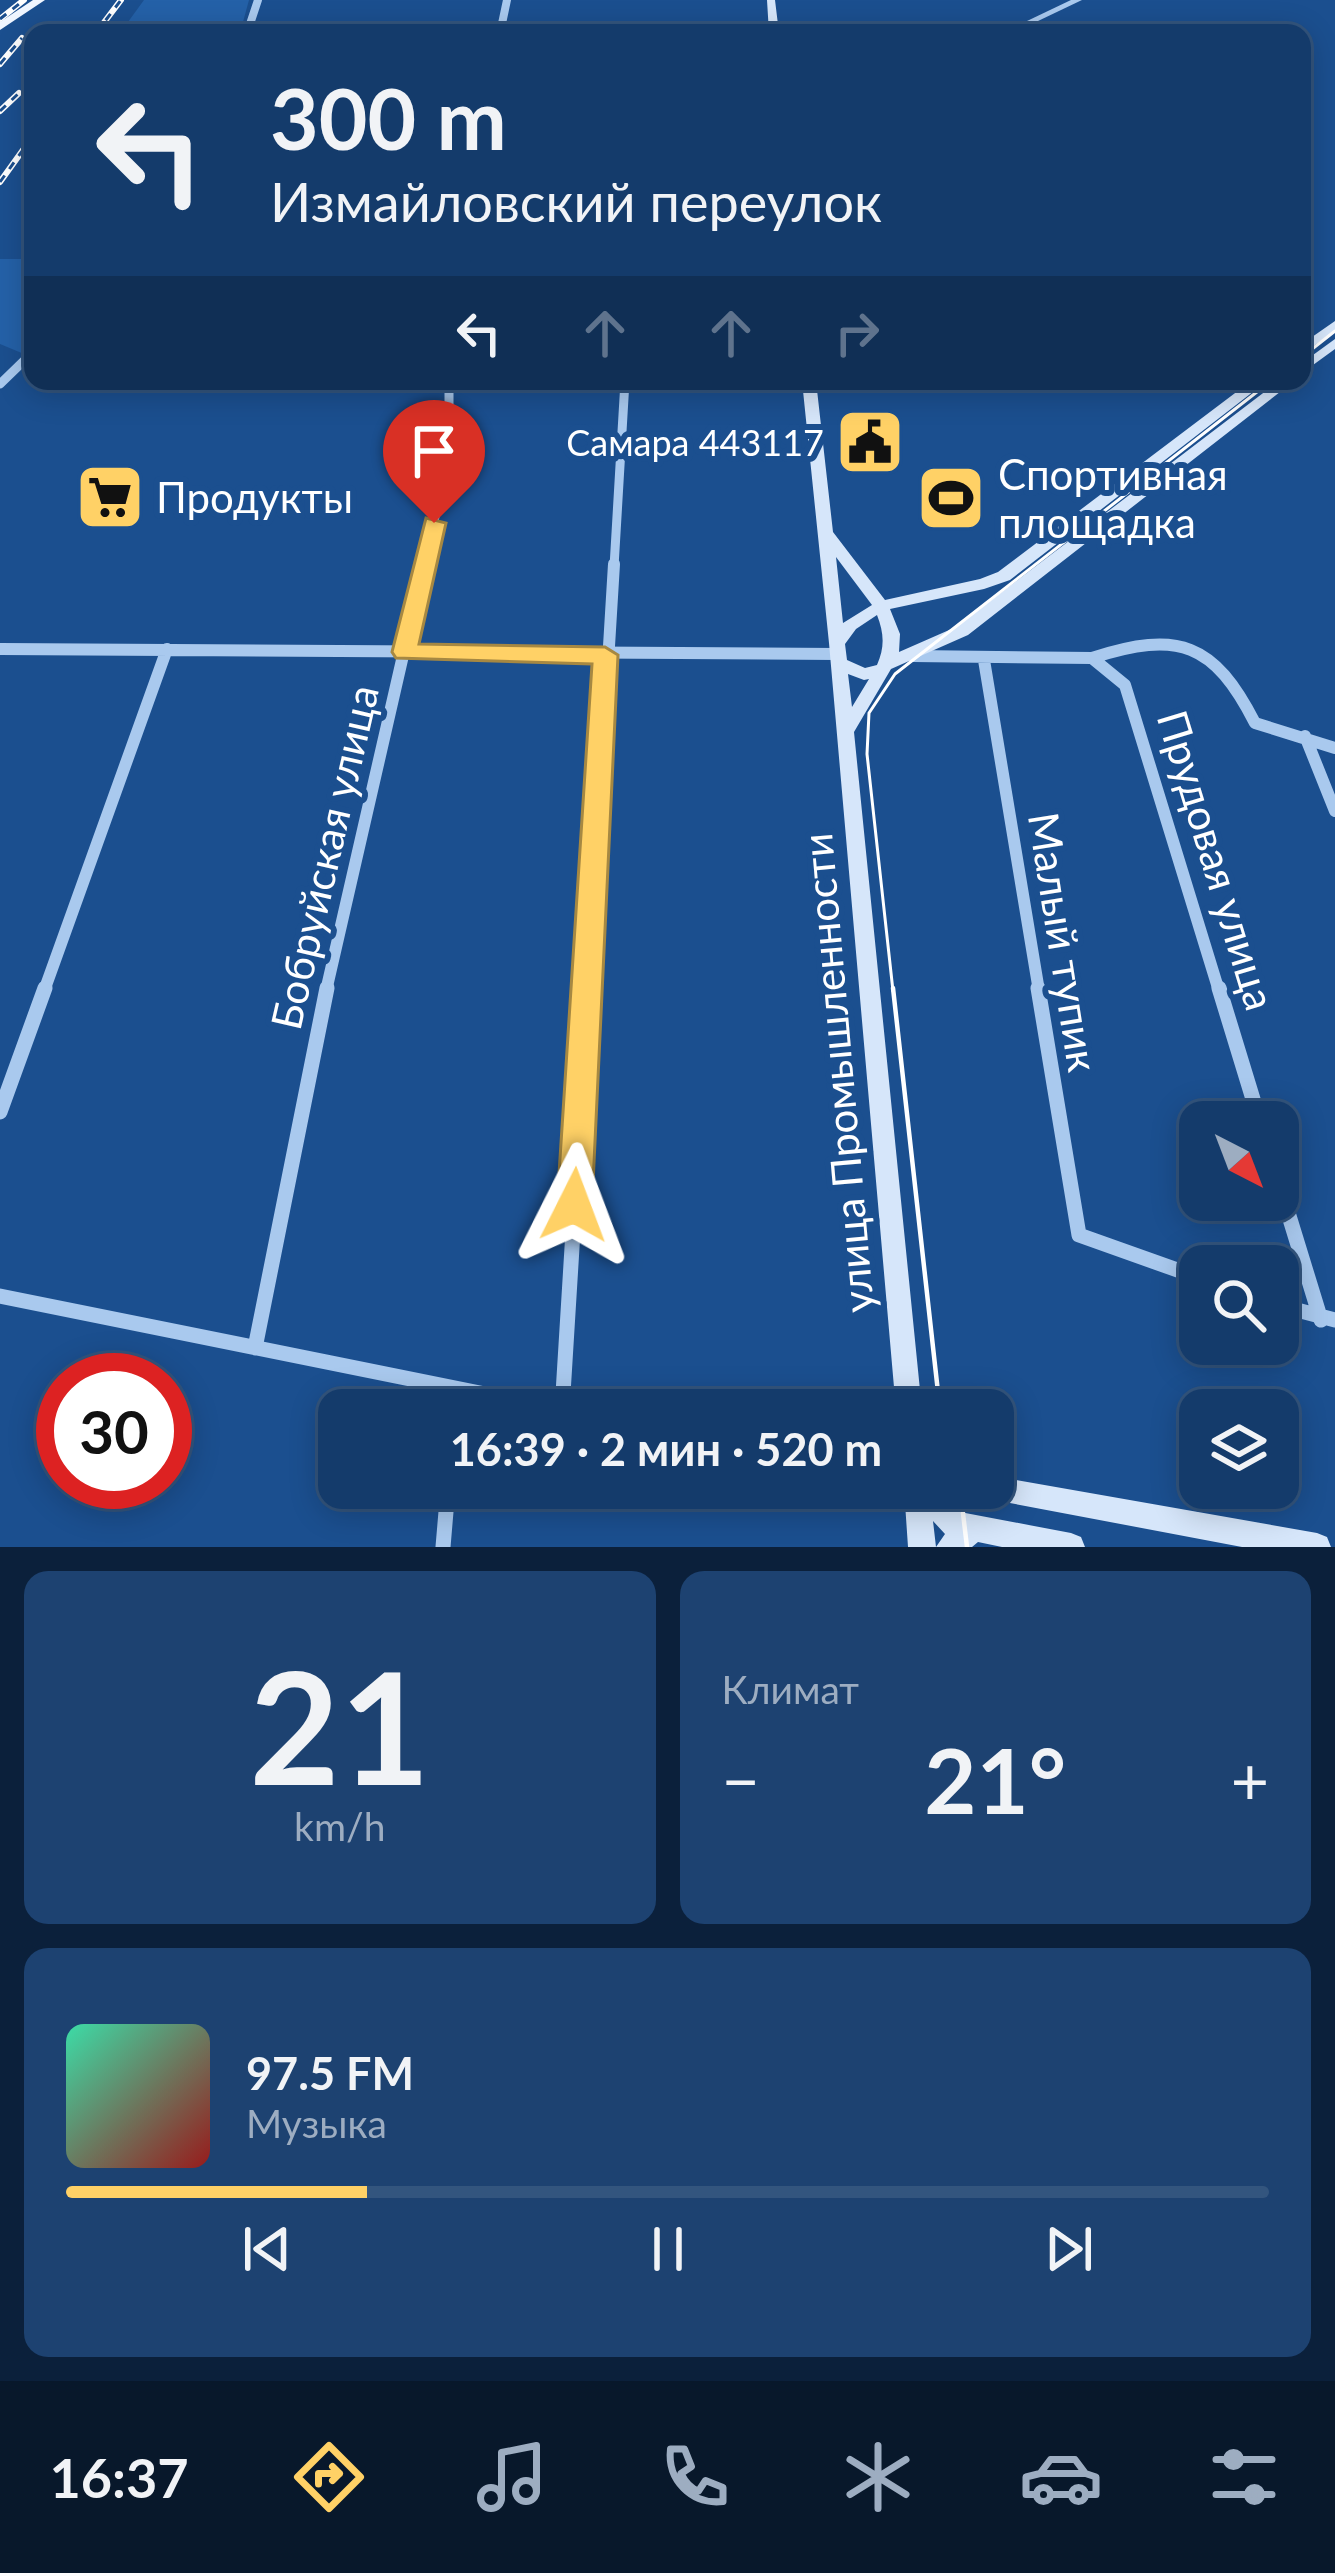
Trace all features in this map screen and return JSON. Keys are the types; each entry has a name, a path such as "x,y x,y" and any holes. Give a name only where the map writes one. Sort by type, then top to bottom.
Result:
{"main road":[{"path":"0,27 40,0"},
{"path":"1311,343 1335,325"},
{"path":"1311,362 1335,343"},
{"name":"улица Промышленности","path":"810,390 848,728 907,1389"},
{"path":"839,648 882,608 968,590 1004,576 1248,390"},
{"path":"839,648 864,674 962,632 1274,390"},
{"name":"улица Промышленности","path":"825,529 851,573 882,608 893,634"},
{"path":"839,648 868,620 893,634 885,666 848,728"},
{"path":"1014,1493 1317,1547"},
{"path":"921,1509 922,1547"},
{"path":"939,1509 953,1524 1071,1547"},
{"path":"950,1547 976,1527"}],"street":[{"path":"1026,24 1078,0"},
{"path":"0,384 24,361"},
{"name":"Бобруйская улица","path":"254,1348 347,886 449,458 449,390"},
{"path":"564,1389 624,390"},
{"path":"0,649 605,655 839,648"},
{"path":"0,1112 167,649"},
{"path":"913,656 1092,658 1116,649 1204,654 1220,667 1255,723 1335,748"},
{"name":"Прудовая улица","path":"1092,658 1125,685 1254,1101"},
{"name":"Малый тупик","path":"985,660 1079,1235 1179,1270"},
{"path":"1306,736 1335,811"},
{"path":"1293,1221 1328,1320"},
{"path":"0,1296 254,1348 417,1389"},
{"path":"1299,1311 1328,1320"},
{"path":"443,1547 446,1509"}],"shaded area":[{"path":"144,0 249,0 242,24 127,24"},
{"path":"0,259 24,259 24,354 0,344"}],"tram line":[{"path":"1311,350 1335,331"},
{"path":"893,991 867,754 869,713 895,674 1259,390"},
{"path":"893,988 938,1389"},
{"path":"962,1509 967,1547"}],"railway":[{"path":"0,19 24,0"},
{"path":"103,24 121,0"},
{"path":"0,64 22,38"},
{"path":"0,111 19,93"},
{"path":"0,182 24,149"}],"place":[{"name":"Самара 443117","path":"870,442"},
{"name":"Продукты","path":"110,497"},
{"name":"Спортивная площадка","path":"951,498"}],"route":[{"path":"434,523 405,652 605,655 574,1205"}]}
